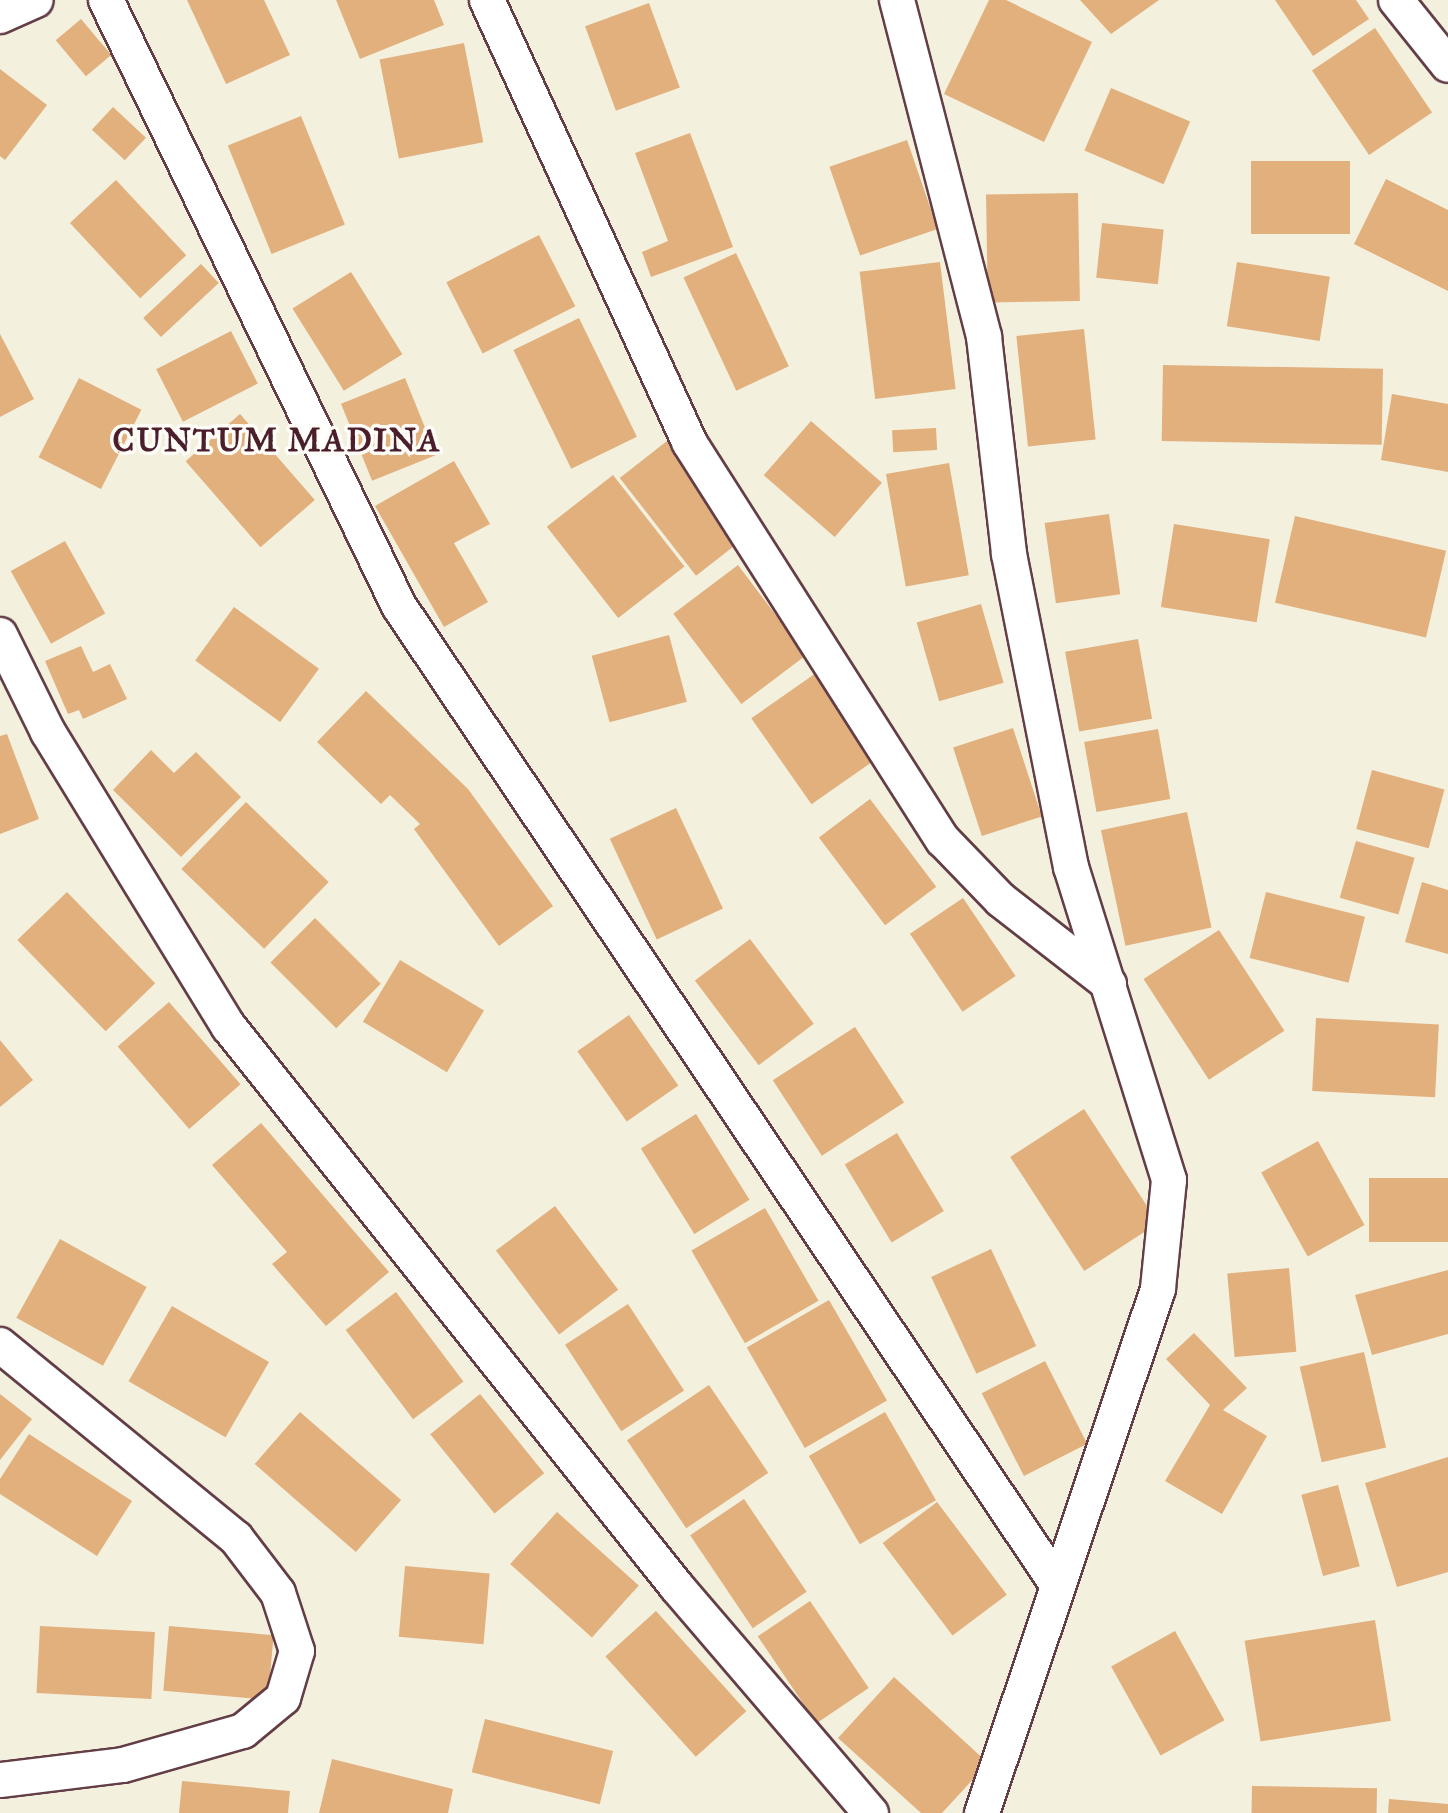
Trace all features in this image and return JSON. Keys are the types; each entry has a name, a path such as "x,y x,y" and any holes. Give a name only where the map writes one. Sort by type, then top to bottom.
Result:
{"street":[{"path":"0,16 36,0"},
{"path":"106,0 399,606 1057,1584"},
{"path":"487,0 689,442 943,840 1001,900 1109,984"},
{"path":"897,0 984,337 1009,554 1044,749 1109,984 1169,1180 1169,1235 1158,1289 982,1813"},
{"path":"1396,0 1448,65"},
{"path":"0,635 56,745 229,1027 687,1599 871,1813"},
{"path":"0,1345 236,1538 278,1593 297,1651 283,1698 243,1731 123,1765 0,1780"}],"building":[{"path":"187,0 264,0 290,55 226,84"},
{"path":"336,0 434,0 444,25 360,59"},
{"path":"989,0 1006,0 1092,42 1044,142 944,94"},
{"path":"1080,0 1159,0 1111,34"},
{"path":"1275,0 1356,0 1369,19 1313,56"},
{"path":"649,3 680,88 616,111 585,26"},
{"path":"81,19 111,55 86,76 56,40"},
{"path":"1375,28 1432,113 1369,155 1312,70"},
{"path":"464,43 483,142 399,159 380,59"},
{"path":"0,69 47,105 5,160 0,156"},
{"path":"1111,88 1190,122 1164,184 1084,151"},
{"path":"113,107 146,138 125,160 92,130"},
{"path":"301,116 345,224 272,254 228,146"},
{"path":"690,133 733,247 651,277 642,252 668,241 635,153"},
{"path":"907,140 938,229 860,256 829,167"},
{"path":"1251,161 1350,161 1350,234 1251,234"},
{"path":"1386,179 1448,210 1448,291 1354,244"},
{"path":"116,180 186,255 140,298 70,223"},
{"path":"1078,193 1080,301 988,303 986,195"},
{"path":"1102,223 1164,229 1158,284 1096,278"},
{"path":"539,235 575,306 483,353 446,282"},
{"path":"736,253 789,366 736,391 683,278"},
{"path":"940,262 956,389 875,399 860,272"},
{"path":"1237,262 1330,277 1320,341 1227,326"},
{"path":"201,264 219,283 161,337 143,318"},
{"path":"351,272 402,354 344,391 292,309"},
{"path":"579,318 637,437 571,469 513,350"},
{"path":"1084,329 1096,439 1028,446 1016,336"},
{"path":"231,331 258,384 183,422 156,369"},
{"path":"0,334 34,399 0,417"},
{"path":"1163,365 1383,369 1382,445 1162,441"},
{"path":"79,378 141,410 101,489 39,457"},
{"path":"405,378 436,455 372,481 341,404"},
{"path":"1392,394 1448,404 1448,472 1381,460"},
{"path":"240,414 315,500 260,547 186,461"},
{"path":"811,421 882,483 835,537 764,475"},
{"path":"936,428 937,450 893,452 892,430"},
{"path":"667,441 743,539 696,576 620,478"},
{"path":"454,461 490,524 454,543 488,602 444,627 375,506"},
{"path":"949,463 969,575 906,586 886,474"},
{"path":"613,475 684,566 618,618 547,527"},
{"path":"1109,514 1120,594 1056,603 1045,523"},
{"path":"1295,516 1446,551 1426,638 1275,603"},
{"path":"1174,524 1270,539 1257,622 1161,607"},
{"path":"65,541 105,614 51,644 11,571"},
{"path":"738,565 806,655 741,704 673,614"},
{"path":"981,604 1004,683 939,701 917,622"},
{"path":"234,607 319,669 280,722 195,660"},
{"path":"669,635 687,702 610,722 592,656"},
{"path":"1138,639 1152,719 1079,732 1065,652"},
{"path":"81,646 93,672 110,664 127,699 83,719 79,710 68,714 45,661"},
{"path":"816,673 876,759 812,804 751,718"},
{"path":"366,691 468,789 553,906 499,946 414,829 420,824 390,795 381,804 317,742"},
{"path":"1013,728 1042,816 982,836 953,747"},
{"path":"1158,729 1170,799 1096,812 1084,742"},
{"path":"7,734 39,819 0,834 0,736"},
{"path":"151,750 174,773 196,752 241,797 181,857 113,790"},
{"path":"1372,770 1444,789 1429,848 1356,829"},
{"path":"870,799 936,887 885,925 819,838"},
{"path":"246,802 329,882 264,949 181,869"},
{"path":"676,808 723,909 657,939 610,839"},
{"path":"1187,812 1212,927 1125,946 1101,830"},
{"path":"1356,841 1415,858 1398,915 1340,898"},
{"path":"1422,882 1448,890 1448,954 1405,942"},
{"path":"67,892 155,983 106,1031 17,940"},
{"path":"1266,892 1365,917 1349,983 1250,958"},
{"path":"963,898 1016,976 963,1012 910,934"},
{"path":"315,918 381,984 336,1028 270,963"},
{"path":"1219,930 1284,1031 1209,1080 1144,979"},
{"path":"750,939 814,1024 759,1065 695,981"},
{"path":"400,960 484,1010 447,1072 363,1022"},
{"path":"169,1002 241,1084 189,1129 118,1047"},
{"path":"629,1015 678,1085 627,1122 577,1051"},
{"path":"1316,1018 1439,1024 1435,1097 1312,1091"},
{"path":"855,1027 904,1102 822,1156 773,1080"},
{"path":"0,1040 33,1080 0,1107"},
{"path":"1084,1109 1158,1223 1084,1271 1010,1157"},
{"path":"696,1114 750,1200 694,1234 641,1148"},
{"path":"261,1123 389,1272 326,1326 272,1264 287,1252 212,1165"},
{"path":"897,1133 944,1211 892,1242 845,1164"},
{"path":"1318,1141 1365,1225 1308,1256 1261,1173"},
{"path":"1369,1178 1448,1178 1448,1242 1369,1242"},
{"path":"555,1206 618,1290 559,1334 496,1251"},
{"path":"765,1208 819,1301 745,1343 691,1250"},
{"path":"60,1239 147,1287 103,1366 16,1318"},
{"path":"991,1249 1036,1346 976,1374 931,1277"},
{"path":"1289,1268 1296,1352 1235,1357 1227,1273"},
{"path":"1448,1270 1448,1334 1372,1355 1355,1295"},
{"path":"396,1292 463,1381 413,1419 346,1330"},
{"path":"829,1300 887,1400 805,1448 747,1348"},
{"path":"628,1304 684,1390 621,1431 565,1345"},
{"path":"172,1306 269,1362 225,1437 128,1381"},
{"path":"1194,1333 1247,1388 1223,1410 1267,1436 1222,1514 1165,1481 1210,1405 1166,1359"},
{"path":"1364,1352 1386,1447 1322,1462 1300,1367"},
{"path":"1045,1361 1087,1444 1024,1476 982,1393"},
{"path":"709,1385 768,1473 686,1528 627,1440"},
{"path":"0,1394 32,1419 0,1460"},
{"path":"480,1394 544,1473 494,1514 430,1434"},
{"path":"300,1412 401,1500 356,1552 255,1464"},
{"path":"885,1412 936,1500 860,1544 809,1456"},
{"path":"29,1434 132,1501 97,1556 0,1494 0,1479"},
{"path":"1448,1457 1448,1572 1397,1587 1365,1483"},
{"path":"1338,1485 1360,1566 1323,1576 1301,1495"},
{"path":"744,1499 807,1592 753,1628 690,1535"},
{"path":"937,1502 1007,1595 953,1636 883,1543"},
{"path":"557,1512 639,1586 592,1638 510,1564"},
{"path":"405,1566 490,1573 483,1644 399,1637"},
{"path":"810,1601 869,1688 816,1723 758,1636"},
{"path":"656,1611 746,1711 696,1757 605,1657"},
{"path":"1375,1620 1391,1721 1261,1741 1245,1641"},
{"path":"40,1626 155,1632 151,1699 36,1693"},
{"path":"169,1626 274,1635 268,1700 163,1691"},
{"path":"1175,1631 1224,1720 1161,1756 1111,1666"},
{"path":"894,1677 988,1763 942,1813 921,1813 838,1738"},
{"path":"485,1719 613,1751 600,1804 472,1772"},
{"path":"332,1759 453,1789 448,1813 319,1813"},
{"path":"182,1781 290,1791 288,1813 179,1813"},
{"path":"1252,1786 1377,1788 1377,1813 1252,1813"},
{"path":"1389,1799 1448,1804 1448,1813 1388,1813"}],"district":[{"name":"CUNTUM MADINA","path":"277,441"}]}
